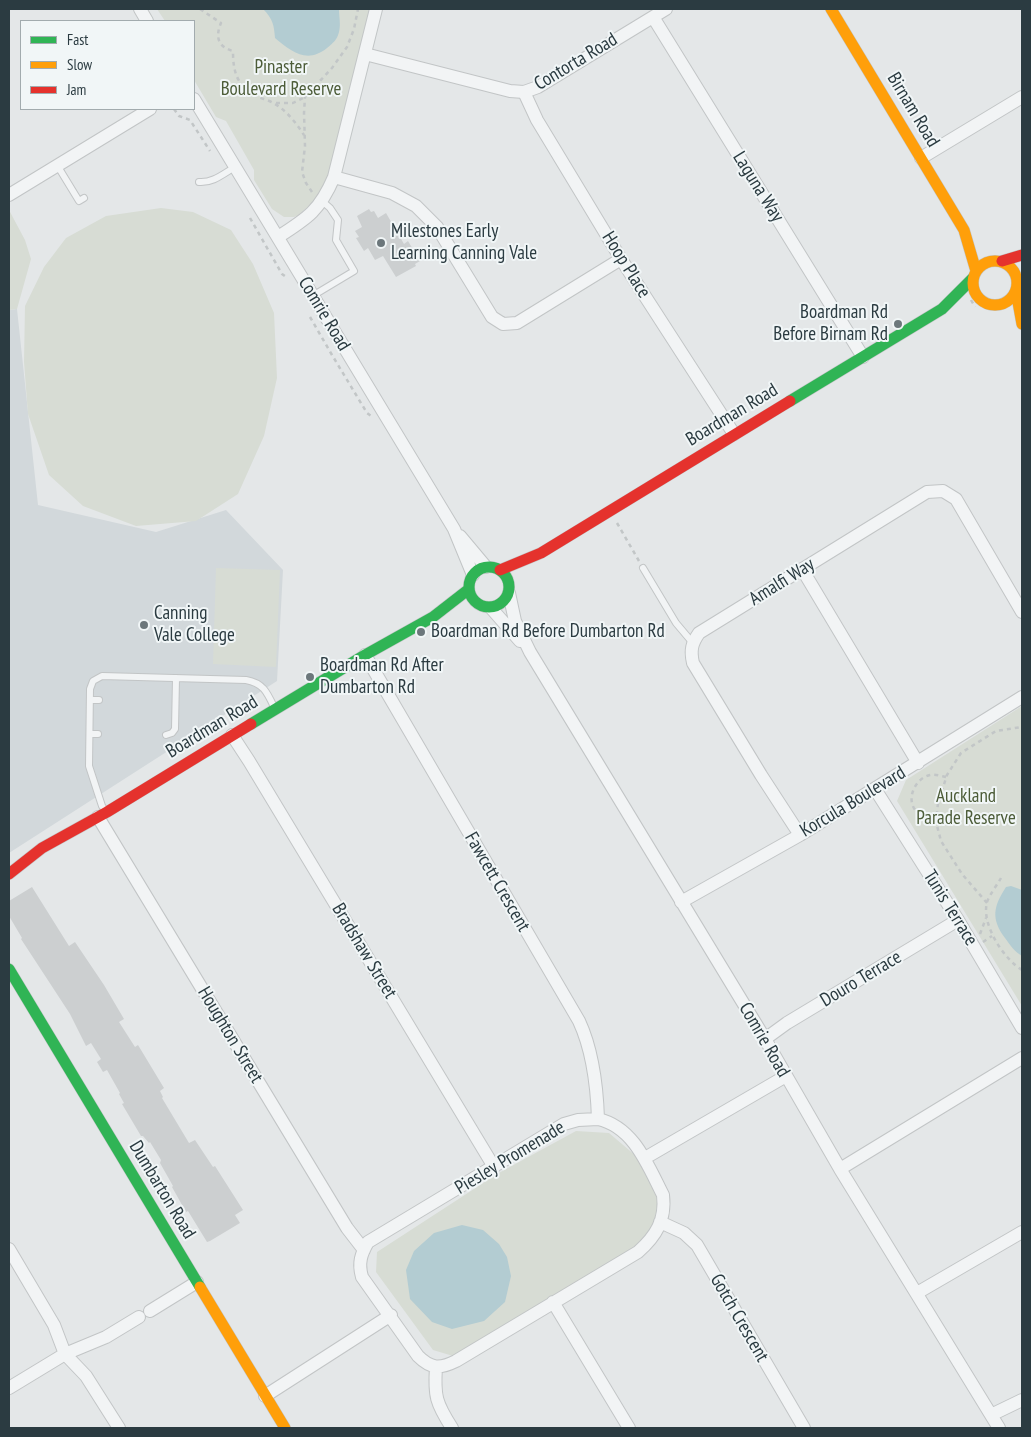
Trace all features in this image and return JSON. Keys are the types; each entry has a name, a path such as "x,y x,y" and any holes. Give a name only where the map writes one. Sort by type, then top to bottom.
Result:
{"street":[{"path":"140,9 146,20"},
{"path":"278,237 313,212 318,198 326,196 334,177 376,9"},
{"name":"Contorta Road","path":"365,54 510,92 524,92 538,87 666,9"},
{"name":"Birnam Road","path":"831,9 964,230 998,261"},
{"name":"Laguna Way","path":"653,16 863,357"},
{"name":"Hoop Place","path":"524,92 537,120 621,259 734,434"},
{"path":"921,158 1022,97"},
{"name":"Comrie Road","path":"195,101 454,529 473,575"},
{"path":"9,196 148,110"},
{"path":"334,177 392,193 416,206 437,227 492,317 503,324 517,323 621,259"},
{"name":"Birnam Road","path":"964,230 974,274"},
{"name":"Boardman Road","path":"500,570 541,553 942,309 987,262 1022,255"},
{"path":"998,261 1019,273 1016,291 1022,324"},
{"path":"974,274 974,290 980,300"},
{"path":"1016,291 1007,302 1000,305 1022,324"},
{"name":"Boardman Road","path":"942,309 980,300 1000,305"},
{"name":"Amalfi Way","path":"692,642 699,632 927,492 944,491 956,499 1022,612"},
{"name":"Comrie Road","path":"454,529 486,567"},
{"name":"Boardman Road","path":"491,608 502,604 514,577 541,553"},
{"path":"491,608 468,607 469,589 473,575 476,572 486,567 500,570 505,574 509,590"},
{"path":"802,569 918,763"},
{"name":"Boardman Road","path":"10,873 37,853 366,655 433,617 469,589"},
{"name":"Comrie Road","path":"509,590 515,621 530,652 765,1039 840,1169 999,1428"},
{"name":"Boardman Road","path":"433,617 468,607"},
{"name":"Comrie Road","path":"491,608 530,652"},
{"path":"692,642 693,663 800,835"},
{"name":"Fawcett Crescent","path":"366,655 579,1021 596,1079 598,1119"},
{"name":"Korcula Boulevard","path":"681,902 800,835 1022,697"},
{"name":"Bradshaw Street","path":"232,735 249,760 494,1168"},
{"name":"Tunis Terrace","path":"875,789 958,920 1022,1028"},
{"name":"Houghton Street","path":"102,814 347,1228 364,1250"},
{"name":"Douro Terrace","path":"765,1039 796,1018 958,920"},
{"name":"Dumbarton Road","path":"9,969 285,1428"},
{"path":"840,1169 1022,1058"},
{"path":"645,1158 786,1076"},
{"name":"Piesley Promenade","path":"364,1250 368,1242 494,1168 564,1124 578,1120 598,1119 609,1121 627,1134 645,1158 663,1195 664,1202 660,1222 653,1237 638,1252 456,1362 444,1367 436,1366"},
{"name":"Gotch Crescent","path":"660,1222 684,1233 697,1245 804,1428"},
{"path":"917,1293 1022,1232"},
{"path":"9,1249 54,1325 65,1354 86,1376 119,1428"},
{"path":"364,1250 359,1268 362,1277 372,1294 391,1315 418,1356 425,1363 436,1366 436,1398 440,1409 452,1428"},
{"path":"9,1388 65,1354 106,1337 197,1282"},
{"path":"553,1302 628,1428"},
{"path":"265,1396 391,1315"},
{"path":"991,1415 1022,1400"}],"lane":[{"path":"57,165 79,201 84,198"},
{"path":"198,182 215,180 235,167"},
{"path":"314,295 354,271 336,240 338,220 330,208 318,198"},
{"path":"643,568 676,624 692,642"},
{"path":"102,814 102,806 89,766 90,690 93,681 102,676 246,680 257,682 264,689 276,709"},
{"path":"166,736 175,729 172,702 176,678"},
{"path":"90,700 99,700"},
{"path":"90,734 98,734"}],"path":[{"path":"200,9 221,23 218,30 218,39 223,47 233,51 233,67 240,84 257,97 274,103 293,103 305,97 332,68 347,47 354,29 358,9"},
{"path":"305,97 306,146 302,172 306,183 318,198"},
{"path":"274,103 294,121 305,136"},
{"path":"175,110 179,116 190,120 212,154"},
{"path":"615,519 643,568"},
{"path":"987,903 962,874 940,840 936,820 938,803 946,778 961,752 996,732 1022,728"},
{"path":"936,820 918,813 914,808 912,800 913,788 917,782 930,775 946,778"},
{"path":"1001,878 987,903 987,914 992,936 1005,955 1022,970"},
{"path":"979,936 987,914"},
{"path":"983,942 992,936"}],"shaded area":[{"name":"Canning Vale College","path":"17,309 38,505 156,532 226,510 283,570 277,681 9,853 9,310"}],"green space":[{"name":"Pinaster Boulevard Reserve","path":"157,9 370,9 330,171 315,200 299,215 284,217 272,209 254,180 254,170 226,121 216,117 195,82 195,20 164,20"},
{"path":"161,208 193,212 231,230 253,264 274,313 277,378 264,436 238,494 196,521 136,526 83,506 49,475 28,414 24,362 25,306 44,267 66,238 106,216"},
{"path":"9,210 25,240 31,259 17,309 9,310"},
{"path":"216,568 280,570 276,667 213,664"},
{"name":"Auckland Parade Reserve","path":"1022,706 1022,1006 897,801 906,780"},
{"path":"576,1131 609,1133 649,1167 664,1204 656,1235 453,1356 433,1350 376,1272 377,1252 497,1174"}],"water":[{"path":"263,9 339,9 340,26 338,35 333,43 320,53 306,56 294,52 275,38 272,22"},
{"path":"1011,886 1022,890 1022,956 1000,931 995,913 998,901 1006,887"},
{"path":"462,1225 483,1230 499,1244 507,1257 511,1276 505,1302 484,1321 452,1329 432,1322 410,1299 406,1270 414,1251 434,1233"}],"building":[{"name":"Milestones Early Learning Canning Vale","path":"369,209 371,212 374,211 378,218 386,213 404,244 408,241 420,261 415,264 416,266 396,277 383,256 375,260 368,248 364,251 356,238 359,237 355,231 362,227 357,216"},
{"path":"32,887 69,946 75,942 104,985 124,1019 119,1022 135,1047 138,1045 164,1088 160,1091 162,1098 189,1143 195,1140 213,1167 215,1166 243,1210 235,1215 240,1223 210,1241 207,1242 188,1211 186,1212 160,1163 161,1160 150,1142 141,1136 122,1104 124,1103 120,1093 107,1070 103,1072 97,1062 101,1059 91,1043 86,1046 70,1014 21,939 9,916 9,901"}],"traffic: fast":[{"path":"790,401 942,309 973,278"},
{"path":"493,567 500,570 506,576 509,587 508,595 500,604 493,607 485,607 478,604 470,595 469,583 472,576 481,568 493,567"},
{"path":"251,724 365,655 433,617 469,589"},
{"path":"9,969 200,1287"}],"traffic: slow":[{"path":"831,9 964,230 976,271"},
{"path":"999,261 1011,267 1016,274 1017,283 1016,292 1011,299 1004,304 991,305 983,302 976,295 973,279 976,271 983,264 999,261"},
{"path":"1016,291 1022,324"},
{"path":"200,1287 285,1428"}],"traffic: jam":[{"path":"1002,261 1022,255"},
{"path":"500,570 541,553 790,401"},
{"path":"9,874 42,848 107,812 251,724"}],"place":[{"name":"Milestones Early Learning Canning Vale","path":"381,243"},
{"name":"Boardman Rd Before Birnam Rd","path":"898,324"},
{"name":"Canning Vale College","path":"144,625"},
{"name":"Boardman Rd Before Dumbarton Rd","path":"421,632"},
{"name":"Boardman Rd After Dumbarton Rd","path":"310,677"}]}
